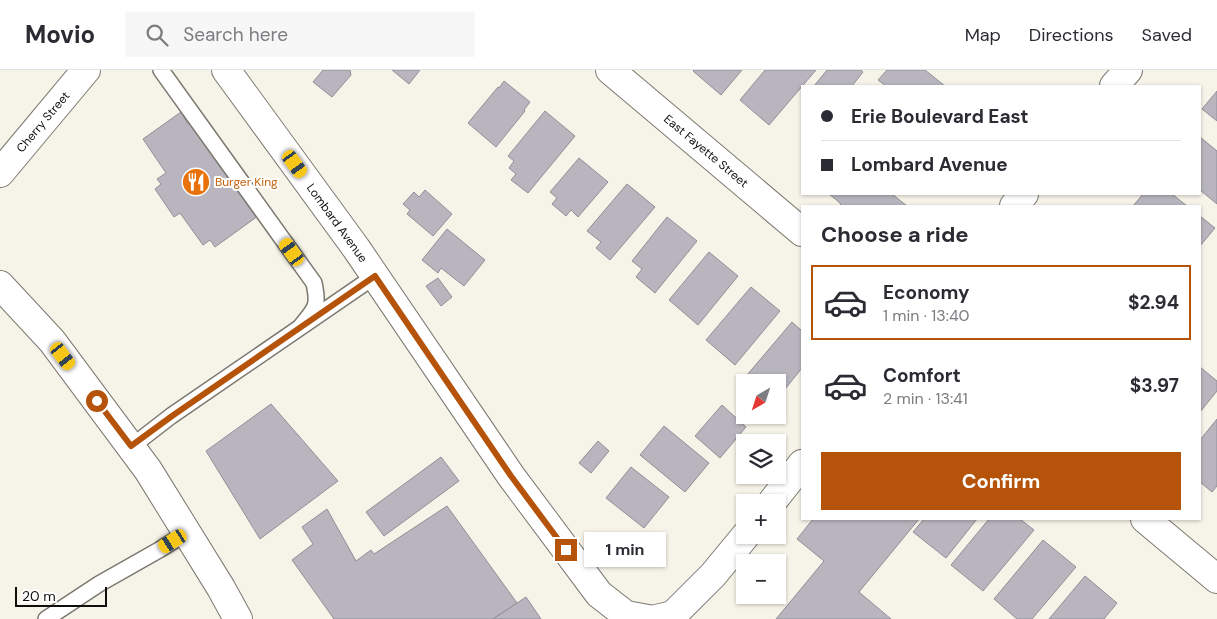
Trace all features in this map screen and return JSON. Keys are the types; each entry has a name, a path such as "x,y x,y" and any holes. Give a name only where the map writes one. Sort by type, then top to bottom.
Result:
{"street":[{"name":"Cherry Street","path":"0,173 86,70"},
{"name":"Lombard Avenue","path":"226,70 356,248 511,476 599,594 634,618"},
{"name":"East Fayette Street","path":"610,70 801,231"},
{"path":"1115,85 1128,70"},
{"path":"1015,205 1023,195"},
{"path":"0,285 52,341 131,446 188,532 238,619"},
{"path":"778,494 801,465"},
{"path":"1146,520 1217,579"},
{"path":"656,619 673,615 713,575 739,544"}],"lane":[{"path":"161,70 314,283 318,298 314,311 301,326"},
{"path":"131,446 375,276"},
{"path":"46,619 99,584 188,532"}],"building":[{"path":"323,70 350,70 351,75 332,97 313,82"},
{"path":"392,70 420,70 409,84"},
{"path":"694,70 742,70 721,95"},
{"path":"765,70 816,70 803,85 801,85 801,88 769,125 740,100"},
{"path":"827,70 861,70 863,72 853,85 815,85"},
{"path":"887,70 925,70 944,85 885,85 878,80"},
{"path":"504,81 530,102 496,147 468,123"},
{"path":"1217,91 1217,121 1202,109"},
{"path":"545,111 575,136 528,193 511,180 516,174 509,168 514,161 508,156"},
{"name":"Burger King","path":"181,112 188,124 191,122 258,216 215,247 210,240 203,245 180,213 174,217 155,189 161,184 157,179 166,173 143,139"},
{"path":"1201,138 1217,151 1217,204 1201,191"},
{"path":"579,158 608,182 578,217 571,210 566,216 552,204 557,198 550,192"},
{"path":"627,184 655,207 610,260 596,248 601,242 587,231"},
{"path":"425,190 452,214 433,236 407,214 410,210 403,204 414,192 419,197"},
{"path":"830,195 893,195 906,205 841,205"},
{"path":"1142,195 1173,195 1186,205 1134,205"},
{"path":"667,217 697,241 655,293 636,277 642,269 632,261"},
{"path":"1201,217 1215,228 1201,245"},
{"path":"447,229 485,260 464,286 441,268 438,273 422,260"},
{"path":"709,252 738,276 698,325 669,300"},
{"path":"438,278 452,297 441,306 426,286"},
{"path":"751,287 780,311 735,365 706,340"},
{"path":"792,322 801,330 801,369 786,388 786,374 748,374"},
{"path":"1201,368 1217,381 1217,391 1201,411"},
{"path":"271,404 338,481 260,539 206,451"},
{"path":"722,405 736,418 736,424 743,424 746,427 740,434 736,434 736,439 720,458 695,436"},
{"path":"1217,419 1217,486 1212,492 1201,483 1201,439"},
{"path":"664,426 709,463 685,492 640,455"},
{"path":"598,441 609,451 591,473 579,463"},
{"path":"441,457 459,481 384,536 366,512"},
{"path":"631,467 669,497 644,528 606,498"},
{"path":"447,506 517,603 493,619 334,619 292,560 313,544 302,527 327,509 356,561 371,550 374,554"},
{"path":"812,520 918,520 859,592 891,619 776,619 824,561 797,539"},
{"path":"923,520 976,520 946,558 913,532"},
{"path":"988,520 1021,520 1034,530 983,591 951,565"},
{"path":"1043,540 1076,567 1032,619 1017,619 994,599"},
{"path":"1085,576 1117,603 1104,619 1049,619"},
{"path":"526,597 541,619 493,619"}],"place":[{"name":"Burger King","path":"196,182"}],"route":[{"path":"97,401 131,446 375,276 511,476 566,550"}]}
